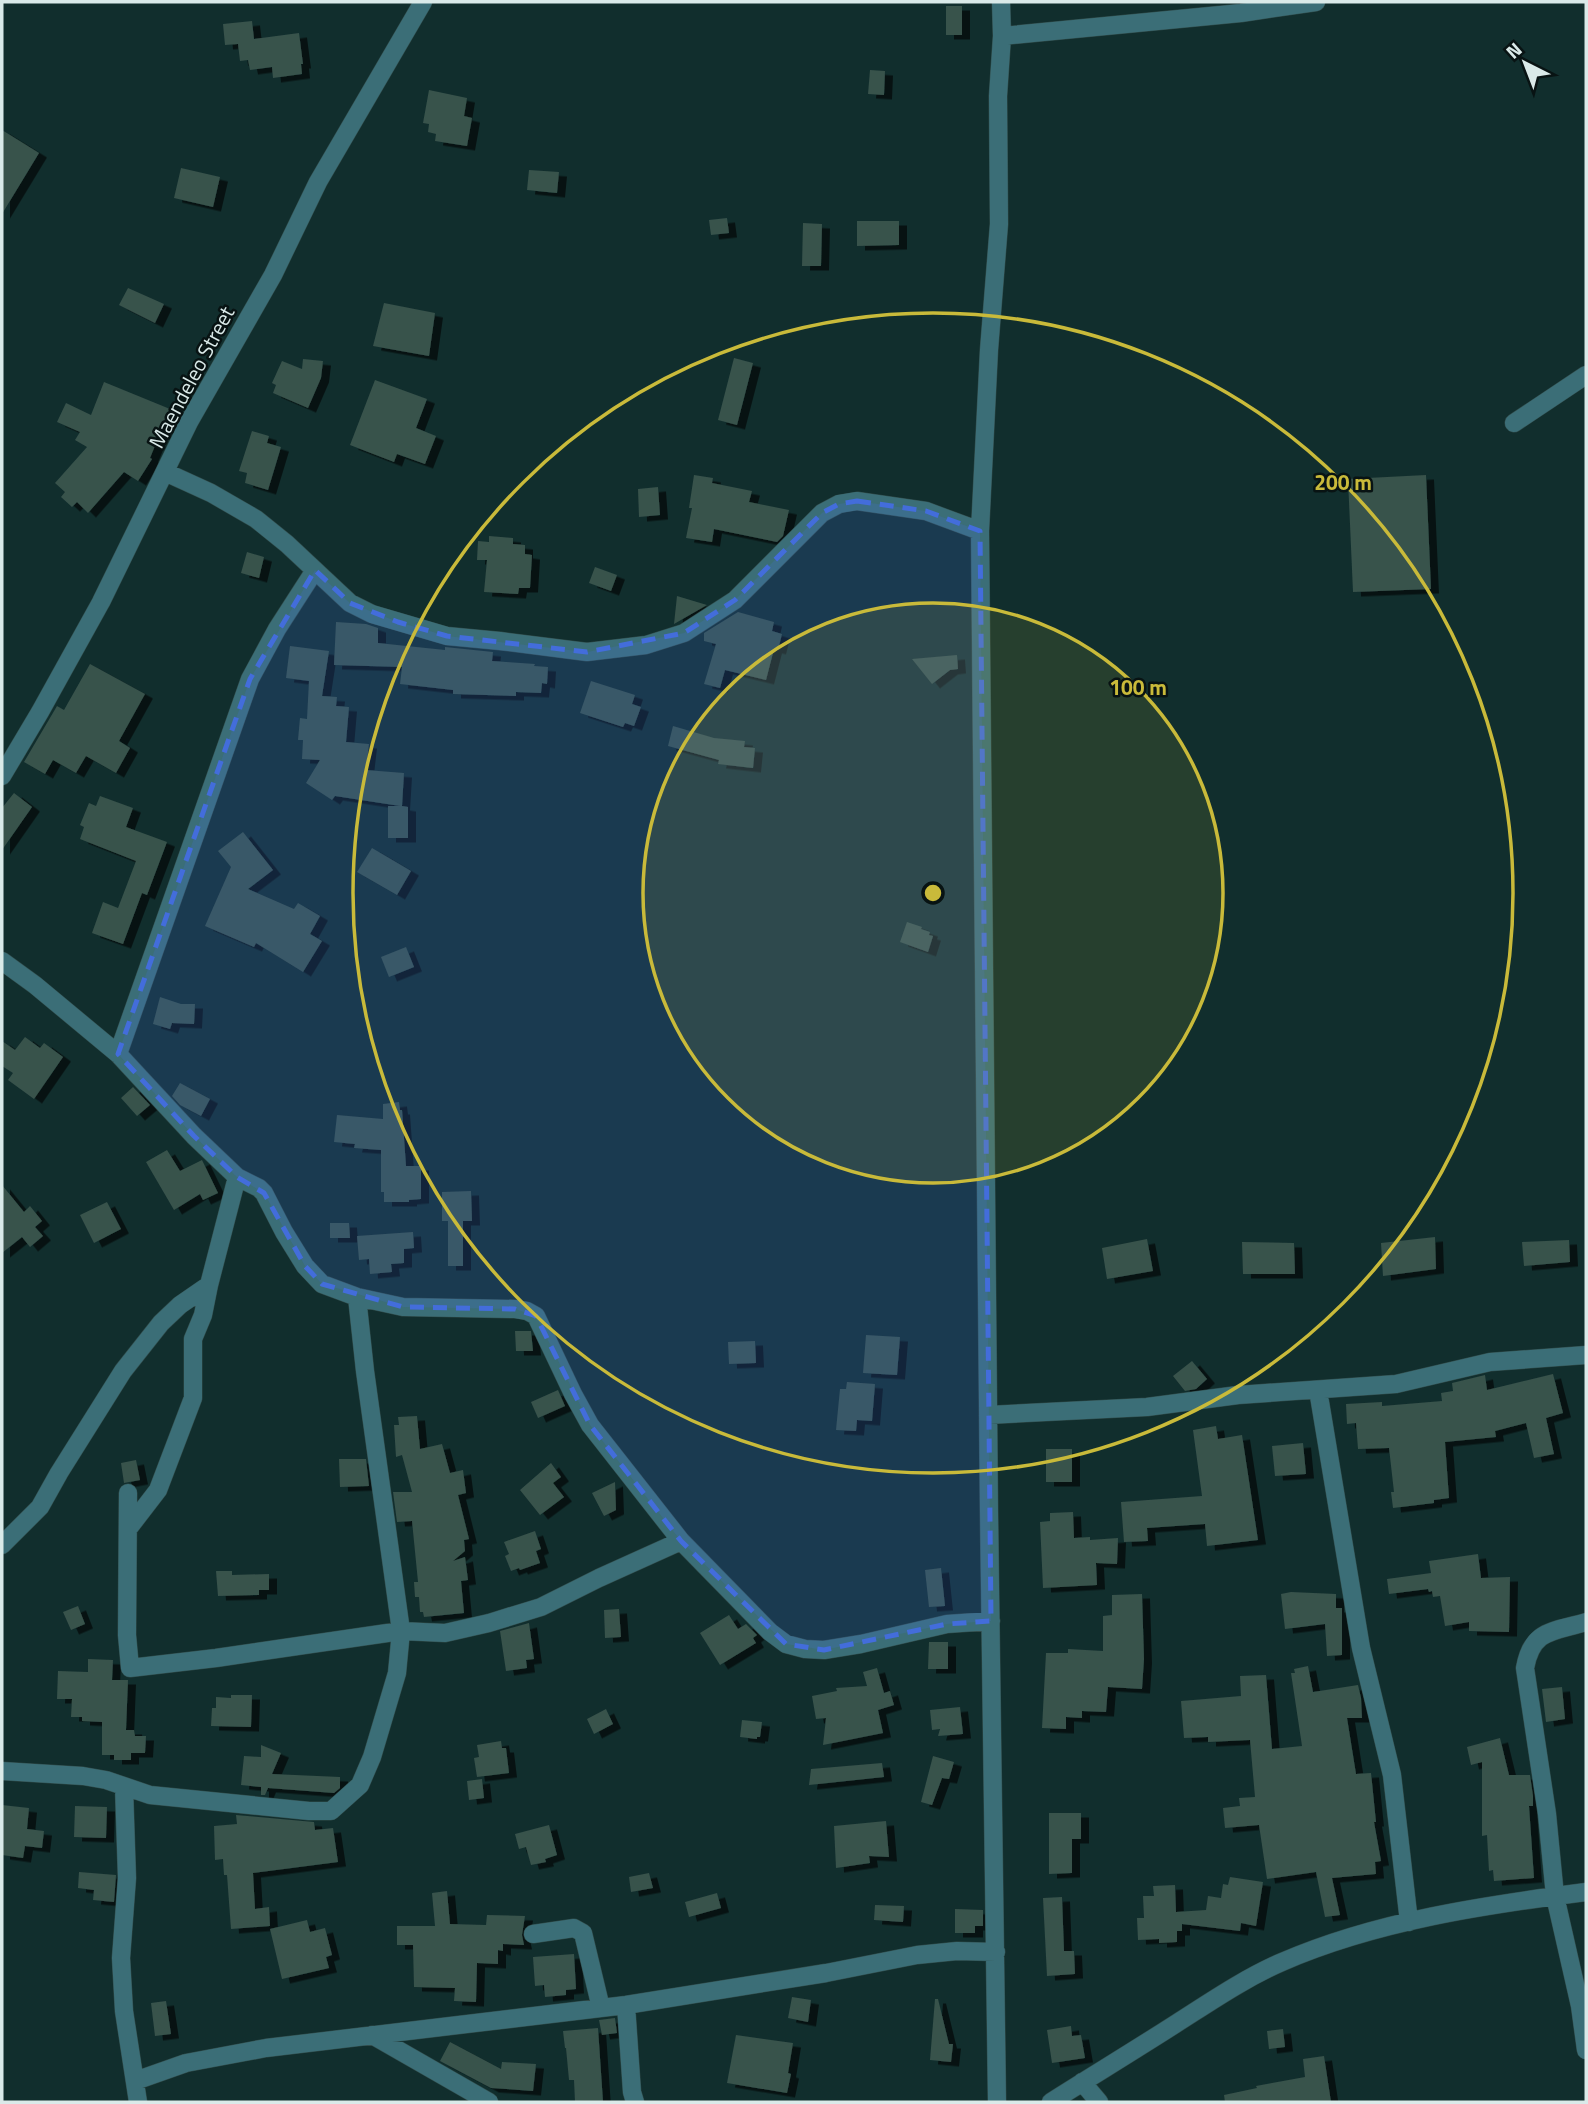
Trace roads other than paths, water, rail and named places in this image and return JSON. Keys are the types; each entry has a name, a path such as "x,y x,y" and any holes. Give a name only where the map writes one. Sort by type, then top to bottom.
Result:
{"street":[{"name":"Maendeleo Street","path":"2,776 101,602 189,422 273,275 318,182 423,2"},
{"path":"997,2102 980,531 989,350 999,224 998,96 1001,2"},
{"path":"1002,36 1241,13 1316,2"},
{"path":"1514,423 1586,375"},
{"path":"165,472 211,493 256,519 350,603 372,614 447,636 587,652 646,645 684,633 735,600 822,513 839,504 857,501 926,511 980,531"},
{"path":"118,1054 250,680 277,629 315,570"},
{"path":"2,961 118,1054 194,1136 237,1177 264,1193 305,1266 322,1284 357,1297 403,1307 515,1309 536,1316 590,1425 681,1541 770,1632 786,1644 805,1650 824,1650 947,1624 991,1621"},
{"path":"128,1529 158,1490 193,1398 193,1339 204,1315 209,1285 237,1177"},
{"path":"2,1545 40,1507 93,1416 145,1342 180,1305 209,1285"},
{"path":"2,1771 83,1776 106,1780 150,1795 309,1811 331,1811 359,1785 372,1757 397,1673 401,1631 357,1297"},
{"path":"988,1415 1147,1407 1238,1395 1396,1384 1490,1362 1586,1355"},
{"path":"1318,1390 1361,1648 1392,1775 1409,1922"},
{"path":"128,1493 127,1634 130,1668 401,1631 445,1633 489,1623 541,1607 681,1541"},
{"path":"1586,1622 1541,1636 1532,1646 1525,1668 1547,1814 1555,1896 1580,2006 1586,2050"},
{"path":"124,1787 127,1878 121,1958 124,2011 138,2102"},
{"path":"1051,2102 1217,1998 1281,1962 1351,1937 1409,1922 1586,1892"},
{"path":"533,1934 574,1928 583,1933 601,2007"},
{"path":"135,2081 186,2063 266,2048 626,2006 827,1973 917,1955 957,1951 996,1952"},
{"path":"626,2006 635,2102"},
{"path":"372,2035 489,2102"},
{"path":"1082,2082 1099,2102"}]}
